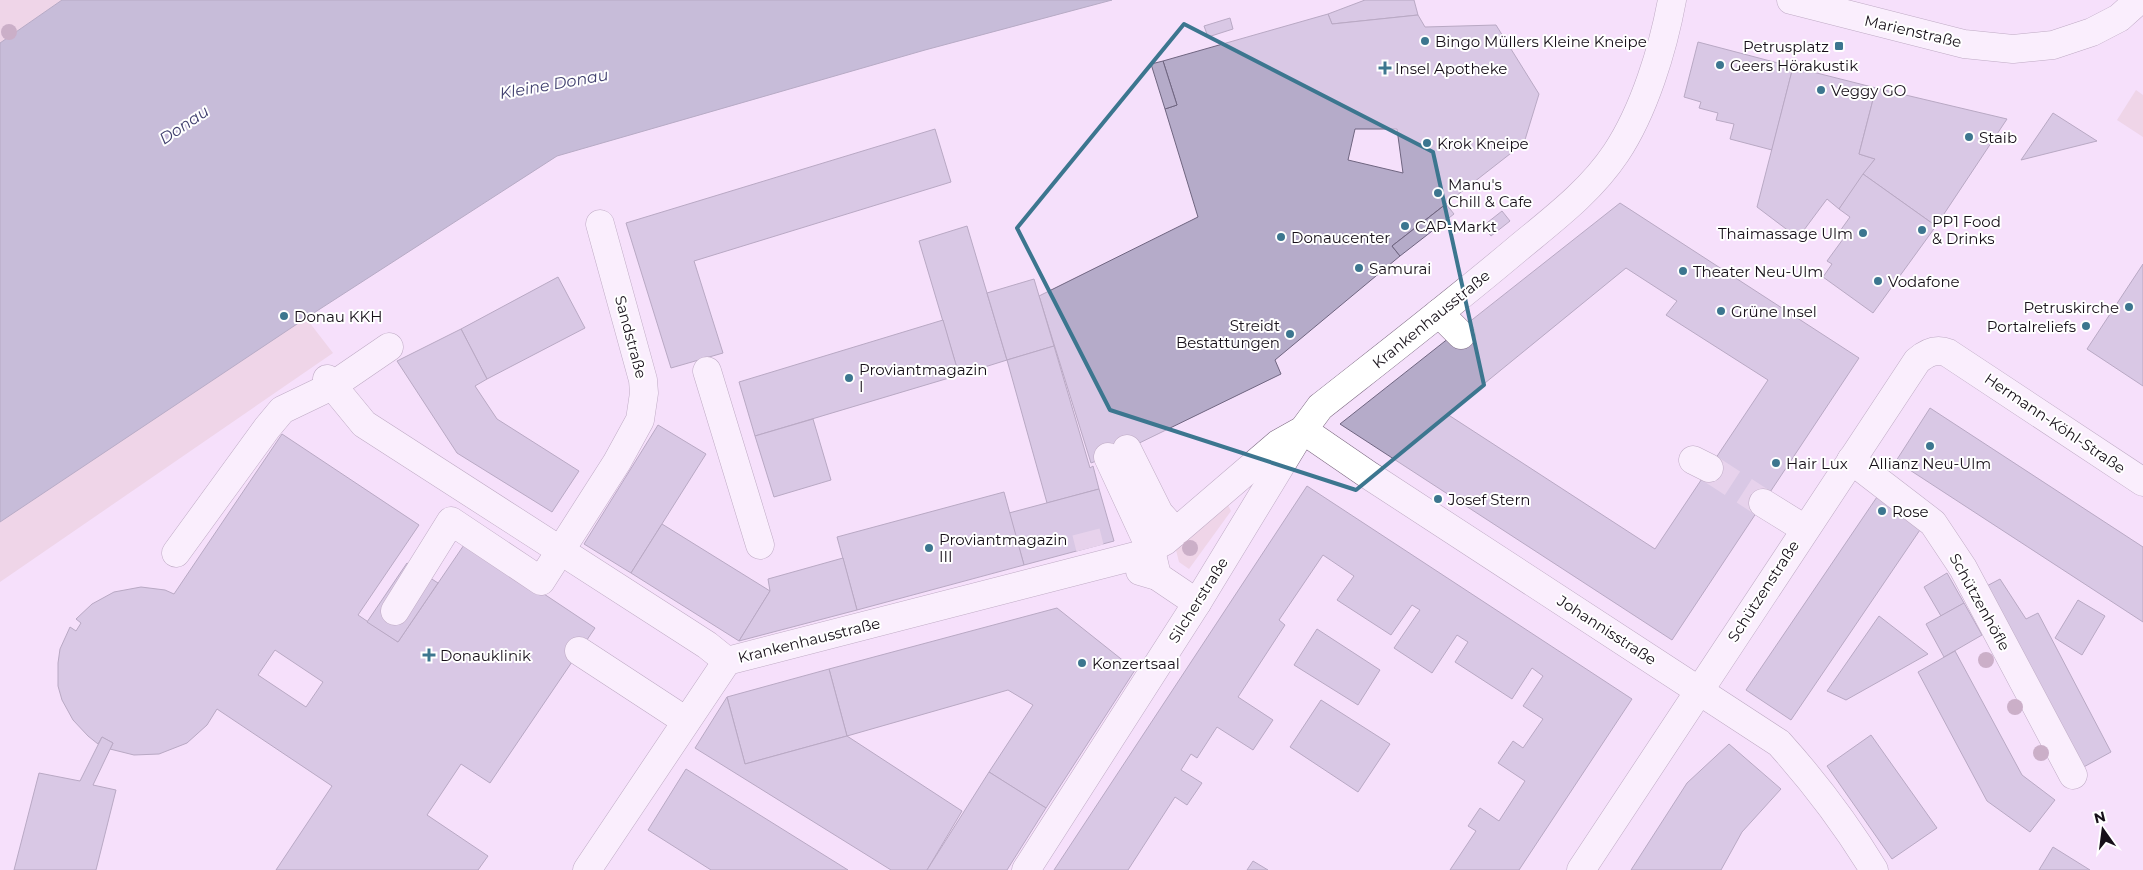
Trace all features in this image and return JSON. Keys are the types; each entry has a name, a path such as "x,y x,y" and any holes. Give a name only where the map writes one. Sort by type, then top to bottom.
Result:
{"street":[{"name":"Krankenhausstraße","path":"587,870 728,661 1097,560 1151,550 1176,532 1278,444 1303,430 1320,407 1439,313 1578,199 1598,177 1630,132 1644,100 1672,0"},
{"name":"Marienstraße","path":"1791,0 1964,44 2013,49 2037,48 2069,41 2119,18 2139,0"},
{"name":"Sandstraße","path":"395,611 451,521 541,581 617,462 640,420 644,393 643,380 600,224"},
{"path":"1439,313 1460,335"},
{"path":"176,553 282,410 389,347"},
{"name":"Schützenstraße","path":"1581,870 1698,690 1917,361 1922,356 1933,351 1943,351 1966,365"},
{"name":"Hermann-Köhl-Straße","path":"1966,365 2143,482"},
{"path":"707,371 760,545"},
{"path":"330,383 364,424 728,661"},
{"name":"Silcherstraße","path":"1026,870 1197,603 1303,430"},
{"name":"Johannisstraße","path":"1303,430 1370,476 1779,743 1815,784 1846,824 1874,870"},
{"path":"1157,576 1151,550 1117,453 1159,513 1176,532"},
{"name":"Schützenhöfle","path":"1851,460 1933,523 1963,568 2073,775"},
{"path":"1763,503 1805,529"},
{"name":"Krankenhausstraße","path":"1097,560 1157,576 1197,603"},
{"path":"579,651 686,721"}],"highlighted area":[{"path":"1184,24 1433,152 1484,385 1356,490 1110,410 1017,228"}],"shaded area":[{"path":"0,0 62,0 0,43"},
{"path":"2136,90 2143,95 2143,137 2117,120"},
{"path":"306,318 333,353 0,582 0,522"},
{"path":"1228,505 1231,511 1189,569 1179,562 1176,550 1182,540"}],"water":[{"path":"62,0 1112,0 925,50 557,156 306,318 0,522 0,43"}],"building":[{"path":"1365,0 1414,0 1418,15 1332,24 1328,14"},
{"name":"Donaucenter","path":"1328,14 1332,24 1418,15 1425,27 1496,25 1539,94 1524,143 1392,246 1400,256 1275,360 1281,374 1127,449 1091,463 1039,296 1198,217 1165,109 1177,105 1163,61","holes":["1355,129 1397,129 1403,173 1348,160"]},
{"path":"1230,18 1233,29 1208,37 1204,26"},
{"path":"1698,42 1793,67 1772,150 1730,139 1734,124 1716,120 1718,113 1699,108 1701,102 1684,97"},
{"path":"1163,61 1177,105 1165,109 1151,64"},
{"path":"1793,67 1876,88 1859,154 1875,159 1839,209 1827,199 1798,238 1757,207"},
{"path":"1876,88 2007,119 1936,226 1863,174 1875,159 1859,154"},
{"path":"2053,113 2097,141 2021,160"},
{"path":"935,129 951,182 694,261 723,353 671,368 626,223"},
{"path":"1863,174 1936,226 1873,313 1823,277 1832,264 1827,261 1846,235 1840,231 1850,217 1839,209"},
{"path":"1620,203 1859,358 1672,640 1340,424","holes":["1626,268 1677,301 1666,315 1768,380 1655,549 1447,414"]},
{"path":"1446,204 1454,214 1400,256 1392,246"},
{"path":"1502,211 1510,221 1491,236 1483,226"},
{"path":"967,226 1007,360 959,375 919,241"},
{"name":"Petruskirche","path":"2143,264 2143,386 2087,349"},
{"path":"558,277 585,328 487,379 461,329"},
{"path":"1034,279 1054,346 1007,360 987,293"},
{"name":"Proviantmagazin I","path":"943,320 959,375 755,436 739,382"},
{"path":"461,329 487,379 475,386 497,419 579,471 552,512 457,453 397,361"},
{"path":"1054,346 1090,468 1093,466 1099,489 1047,503 1007,360"},
{"path":"1930,408 2143,547 2143,622 1896,461"},
{"path":"813,419 831,480 774,497 755,436"},
{"path":"658,425 706,454 631,573 584,544"},
{"name":"Donauklinik","path":"282,434 419,525 358,615 398,642 466,542 595,628 490,783 461,764 427,815 488,856 478,870 276,870 332,786 217,709 207,725 187,743 159,754 134,755 110,749 113,743 102,737 98,744 73,720 62,700 58,686 60,649 70,627 76,631 81,623 76,619 92,604 114,592 141,587 165,590 174,594","holes":["275,650 323,682 306,707 258,675"]},
{"path":"1307,486 1632,699 1519,870 1450,870 1476,831 1468,826 1480,808 1499,821 1525,781 1498,763 1513,741 1523,748 1543,719 1523,706 1543,676 1532,668 1512,699 1455,662 1468,642 1457,635 1432,673 1394,648 1420,610 1412,605 1391,635 1337,600 1354,576 1323,555 1279,620 1285,625 1238,697 1273,720 1253,750 1217,727 1197,758 1191,754 1181,770 1202,783 1187,805 1175,797 1128,870 1054,870"},
{"path":"1099,489 1114,541 1024,565 1009,513"},
{"name":"Proviantmagazin III","path":"1004,492 1024,565 857,610 837,537"},
{"path":"1879,494 1924,524 1791,720 1746,690"},
{"path":"662,524 770,591 739,641 631,573"},
{"path":"843,558 857,610 739,641 770,591 768,579"},
{"path":"407,563 438,583 398,642 367,622"},
{"path":"1947,573 1964,603 1941,616 1924,587"},
{"path":"2000,579 2026,619 2038,613 2111,752 2080,769 1981,589"},
{"path":"2078,600 2105,616 2082,655 2055,638"},
{"path":"1964,603 1982,635 1944,657 1926,624"},
{"path":"1057,608 1135,670 1046,808 989,772 1033,705 1008,690 847,736 829,669"},
{"path":"1879,616 1928,654 1846,700 1827,691"},
{"path":"1317,629 1380,670 1358,705 1294,665"},
{"path":"1955,651 2022,775 2055,800 2030,832 1987,801 1918,672"},
{"path":"829,669 847,736 745,764 727,697"},
{"path":"727,697 745,764 847,736 962,811 927,870 891,870 695,748"},
{"path":"1321,700 1390,744 1358,792 1290,747"},
{"path":"1871,735 1937,828 1892,859 1827,766"},
{"path":"102,737 113,743 93,785 116,790 96,870 14,870 39,773 80,781"},
{"path":"1729,744 1781,789 1742,832 1721,870 1631,870 1687,783"},
{"path":"686,769 848,870 711,870 648,830"},
{"path":"989,772 1046,808 1007,870 927,870"},
{"path":"2053,847 2090,870 2039,870"},
{"path":"1253,861 1268,870 1247,870"}],"tunnel":[{"path":"1709,468 1763,503"},
{"path":"1086,532 1090,548"}],"place":[{"name":"Bingo Müllers Kleine Kneipe","path":"1425,41"},
{"name":"Petrusplatz","path":"1839,46"},
{"name":"Geers Hörakustik","path":"1720,65"},
{"name":"Insel Apotheke","path":"1385,68"},
{"name":"Veggy GO","path":"1821,90"},
{"name":"Staib","path":"1969,137"},
{"name":"Krok Kneipe","path":"1427,143"},
{"name":"Manu's Chill & Cafe","path":"1438,193"},
{"name":"CAP-Markt","path":"1405,226"},
{"name":"PP1 Food & Drinks","path":"1922,230"},
{"name":"Thaimassage Ulm","path":"1863,233"},
{"name":"Donaucenter","path":"1281,237"},
{"name":"Samurai","path":"1359,268"},
{"name":"Theater Neu-Ulm","path":"1683,271"},
{"name":"Vodafone","path":"1878,281"},
{"name":"Petruskirche","path":"2129,307"},
{"name":"Grüne Insel","path":"1721,311"},
{"name":"Donau KKH","path":"284,316"},
{"name":"Portalreliefs","path":"2086,326"},
{"name":"Streidt Bestattungen","path":"1290,334"},
{"name":"Proviantmagazin I","path":"849,378"},
{"name":"Allianz Neu-Ulm","path":"1930,446"},
{"name":"Hair Lux","path":"1776,463"},
{"name":"Josef Stern","path":"1438,499"},
{"name":"Rose","path":"1882,511"},
{"name":"Proviantmagazin III","path":"929,548"},
{"name":"Donauklinik","path":"429,655"},
{"name":"Konzertsaal","path":"1082,663"}],"water label":[{"name":"Kleine Donau","path":"554,84"},
{"name":"Donau","path":"184,125"}]}
